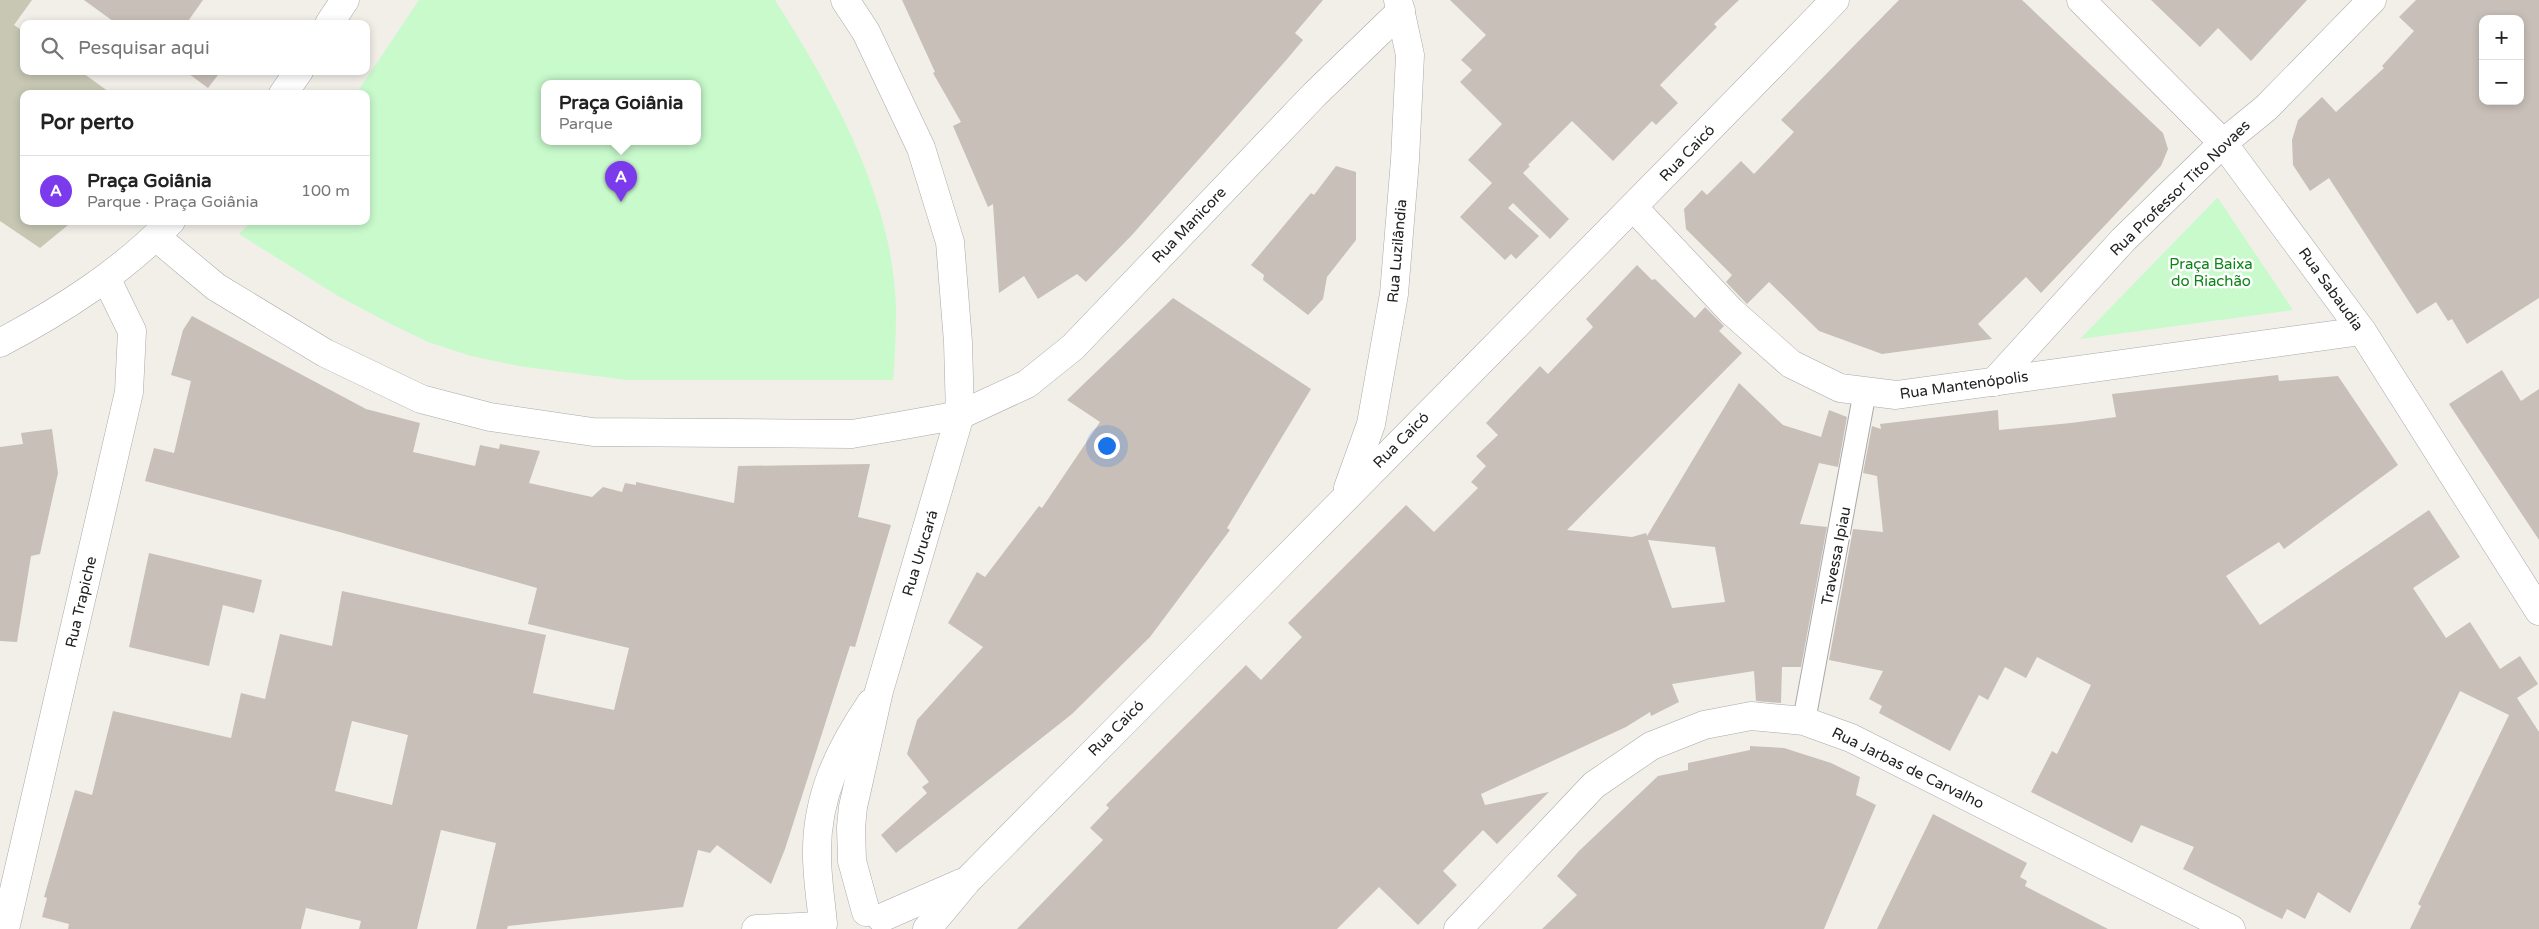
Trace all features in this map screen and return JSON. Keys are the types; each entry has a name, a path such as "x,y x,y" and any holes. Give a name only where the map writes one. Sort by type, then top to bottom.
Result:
{"street":[{"path":"332,20 345,0"},
{"name":"Rua Urucará","path":"845,0 866,32 921,148 950,242 958,342 960,415 879,691 851,827 852,861 880,920"},
{"name":"Rua Caicó","path":"927,929 966,880 1344,496 1634,208 1835,0"},
{"name":"Rua Sabaudia","path":"2081,0 2223,143 2362,331 2539,610"},
{"name":"Rua Professor Tito Novaes","path":"1994,382 2123,240 2223,143 2266,108 2372,0"},
{"name":"Rua Manicore","path":"163,229 216,287 325,353 421,399 490,417 593,432 852,434 960,415 1027,384 1073,347 1400,6"},
{"name":"Rua Luzilândia","path":"1344,496 1371,424 1394,294 1405,160 1410,55 1400,6"},
{"path":"286,90 296,75"},
{"name":"Rua Mantenópolis","path":"1634,208 1731,310 1791,364 1840,388 1896,396 2362,331"},
{"path":"0,343 41,322 106,278 163,229"},
{"name":"Rua Trapiche","path":"5,929 129,392 132,331 106,278"},
{"name":"Rua Urucará","path":"820,926 817,855 818,824 832,768 848,738 879,691"},
{"name":"Rua Jarbas de Carvalho","path":"1458,929 1594,785 1651,746 1704,725 1751,716 1804,721 1851,738 2231,929"},
{"name":"Rua Caicó","path":"880,920 966,880"},
{"path":"756,929 820,926 836,915 850,911 880,920"}],"lane":[{"name":"Travessa Ipiau","path":"1804,721 1866,391"}],"shaded area":[{"path":"0,0 32,0 14,25 20,29 20,75 86,75 106,90 20,90 20,225 68,225 40,248 0,221"}],"green space":[{"path":"419,0 775,0 838,108 872,186 884,226 892,267 896,308 893,380 627,380 518,366 471,356 428,342 387,322 338,296 239,234 248,225 370,225 370,90 359,90"},
{"name":"Praça Baixa do Riachão","path":"2218,198 2293,310 2080,339 2216,199"}],"building":[{"path":"84,0 203,0 189,20 112,20"},
{"path":"902,0 1323,0 1295,33 1303,40 1132,235 1086,282 1077,274 1038,299 1024,276 999,293 993,204 988,207 953,126 961,122 933,73 935,72"},
{"path":"1450,0 1739,0 1714,24 1717,27 1660,85 1678,103 1656,125 1652,121 1613,161 1572,121 1528,165 1530,166 1523,173 1569,219 1550,239 1513,203 1508,208 1539,236 1516,259 1511,254 1505,260 1460,217 1492,183 1468,160 1502,124 1460,82 1472,70 1461,60 1486,35"},
{"path":"1899,0 2022,0 2163,133 2168,149 2161,166 2041,293 2026,277 1978,324 1992,339 1882,354 1819,331 1769,282 1747,304 1726,282 1732,275 1686,229 1684,209 1702,190 1707,195 1741,161 1754,174 1794,132 1781,120"},
{"path":"2151,0 2307,0 2251,61 2218,28 2200,47"},
{"path":"2416,0 2539,0 2539,298 2467,344 2452,319 2448,321 2436,302 2417,314 2329,178 2310,191 2293,165 2292,140 2298,120 2322,97 2336,112 2384,68 2382,66 2414,31 2399,17"},
{"path":"190,75 218,75 208,88"},
{"path":"1336,166 1356,172 1356,240 1327,277 1323,299 1308,315 1263,280 1264,275 1251,265 1311,193 1314,195"},
{"path":"1637,265 1652,280 1655,279 1695,318 1705,307 1724,326 1719,331 1742,353 1567,530 1632,537 1646,533 1647,536 1739,383 1783,425 1821,437 1829,410 1847,417 1838,467 1819,463 1800,524 1827,527 1801,667 1782,667 1781,703 1756,701 1754,671 1672,684 1679,702 1651,716 1650,712 1626,727 1481,794 1485,805 1549,792 1497,844 1483,830 1443,871 1457,885 1418,925 1379,887 1337,929 1017,929 1103,840 1090,828 1109,808 1106,805 1246,665 1261,680 1302,637 1288,623 1406,505 1434,532 1478,488 1471,482 1486,466 1476,456 1498,435 1486,423 1540,366 1548,374 1593,327 1586,319","holes":["1648,540 1715,547 1725,602 1672,608"]},
{"path":"1173,298 1311,389 1227,528 1230,530 1150,637 1072,714 896,853 881,835 927,793 922,787 929,782 907,754 917,720 983,647 948,623 977,572 985,577 1039,506 1042,508 1100,422 1067,400"},
{"path":"192,316 366,409 420,423 413,452 475,466 480,445 499,449 500,444 540,451 529,483 592,497 603,487 622,492 625,483 636,485 636,482 734,503 738,466 870,464 858,517 891,525 855,647 850,646 785,849 771,884 717,845 710,853 698,850 683,907 508,926 507,929 476,929 496,843 441,830 417,929 359,929 361,921 306,908 301,929 68,929 69,924 42,917 47,898 44,897 75,790 92,795 113,711 231,738 241,693 265,699 280,634 332,646 342,591 546,635 533,693 614,710 629,648 528,624 537,588 336,531 145,481 154,448 174,453 191,381 171,375 183,330","holes":["352,721 408,735 392,805 335,791"]},
{"path":"2502,370 2521,401 2539,389 2539,540 2449,404"},
{"path":"2278,375 2279,381 2338,376 2398,465 2284,549 2279,542 2226,576 2260,625 2429,510 2460,557 2413,588 2446,638 2470,622 2500,669 2520,656 2538,684 2517,698 2539,732 2539,929 2410,929 2421,906 2418,904 2509,715 2460,691 2350,913 2318,892 2305,919 2287,909 2282,919 2183,869 2194,847 2141,825 2132,843 2031,792 2052,751 2057,754 2091,685 2037,657 2026,678 2005,667 1988,700 1979,695 1950,751 1879,713 1882,706 1869,699 1883,671 1829,660 1853,529 1883,532 1877,476 1863,473 1872,426 1881,429 1880,424 1998,410 1999,430 2071,423 2116,417 2112,394"},
{"path":"52,429 58,473 40,554 31,556 17,642 0,641 0,447 23,444 21,433"},
{"path":"149,553 262,580 254,613 223,605 209,666 129,647"},
{"path":"1750,746 1784,748 1831,763 1860,777 1856,795 1876,805 1824,929 1542,929 1577,895 1557,876 1579,851 1658,776 1688,770 1688,763 1750,750"},
{"path":"1933,814 2027,863 2020,877 2027,881 2025,886 2108,929 1877,929"}],"place":[{"name":"Praça Goiânia","path":"621,202"}]}
